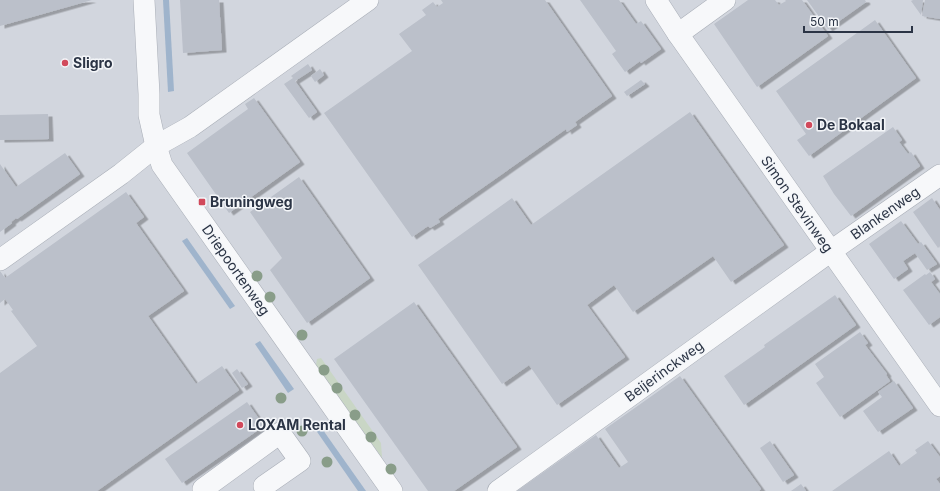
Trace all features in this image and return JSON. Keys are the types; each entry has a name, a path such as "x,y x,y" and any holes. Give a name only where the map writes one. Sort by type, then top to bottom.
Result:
{"street":[{"name":"Driepoortenweg","path":"144,0 149,115 162,165 392,491"},
{"path":"0,260 121,174 156,146 190,127 368,0"},
{"name":"Simon Stevinweg","path":"656,0 678,34 940,406"},
{"path":"678,34 726,0"},
{"name":"Blankenweg","path":"831,251 940,175"},
{"name":"Beijerinckweg","path":"498,491 831,251"},
{"path":"204,491 203,489 280,433 300,461 264,486"}],"shaded area":[{"path":"0,0 940,0 940,491 0,491"}],"green space":[{"path":"321,358 381,443 382,458 316,365 317,359"}],"water":[{"path":"163,0 169,0 174,91 168,92"},
{"path":"187,238 235,306 230,309 182,241"},
{"path":"260,341 294,389 288,393 255,344"},
{"path":"318,423 366,491 358,491 313,426"}],"building":[{"path":"0,0 92,0 0,26"},
{"path":"180,0 219,0 222,50 183,53"},
{"path":"441,0 545,0 612,96 575,122 577,125 567,132 566,129 438,219 440,222 430,228 428,226 412,237 324,113 412,51 399,34 426,15 422,10 433,2 437,7 443,3"},
{"path":"580,0 619,0 636,24 641,21 661,49 625,72 612,54 616,51"},
{"path":"748,0 775,0 779,5 786,1 785,0 802,0 828,36 757,87 714,24"},
{"path":"807,0 865,0 866,2 828,29"},
{"path":"923,0 921,15 911,1"},
{"path":"925,0 940,0 940,19 922,16"},
{"path":"875,20 916,78 809,156 797,140 806,134 776,91"},
{"path":"308,64 312,70 295,81 317,112 309,118 284,84 293,78 291,76"},
{"path":"320,69 324,75 315,82 311,76"},
{"path":"641,80 645,84 627,96 624,92"},
{"path":"254,98 300,162 229,213 187,153 248,109 245,104"},
{"path":"690,112 784,245 731,282 713,256 633,312 614,285 587,305 625,357 557,405 529,365 502,384 418,265 512,198 531,225"},
{"path":"48,114 49,139 0,140 0,115"},
{"path":"893,127 902,140 899,142 908,154 911,152 920,166 851,216 834,194 823,176"},
{"path":"65,153 80,174 17,219 16,218 0,232 0,164 16,187"},
{"path":"299,177 370,278 307,323 270,270 282,258 250,212"},
{"path":"126,192 144,217 136,223 184,291 148,316 196,384 222,366 239,390 97,491 0,491 0,373 37,346 11,311 13,310 5,299 0,303 0,271 5,278"},
{"path":"932,198 940,210 940,246 938,248 913,212"},
{"path":"901,221 918,244 921,242 937,264 927,270 915,253 903,261 908,269 894,279 869,244"},
{"path":"930,272 935,279 931,282 940,294 940,317 929,325 903,290"},
{"path":"835,295 856,325 744,405 724,376 765,347 764,345"},
{"path":"414,302 517,447 454,491 428,491 334,359"},
{"path":"860,332 868,343 865,345 887,374 886,375 890,381 840,417 816,383 824,377 815,364"},
{"path":"237,369 248,384 242,388 232,373"},
{"path":"680,376 761,489 759,491 517,491 596,435 619,468 628,462 605,429"},
{"path":"894,381 913,408 878,432 863,411 882,397 878,392"},
{"path":"247,402 264,426 182,483 165,459"},
{"path":"770,441 794,475 783,482 760,448"},
{"path":"928,441 940,457 940,476 936,479 940,484 940,491 832,491 889,451 899,466 917,453 915,450"},
{"path":"801,484 806,491 791,491"}],"place":[{"name":"Sligro","path":"65,63"},
{"name":"De Bokaal","path":"809,125"},
{"name":"Bruningweg","path":"202,202"},
{"name":"LOXAM Rental","path":"240,425"}]}
